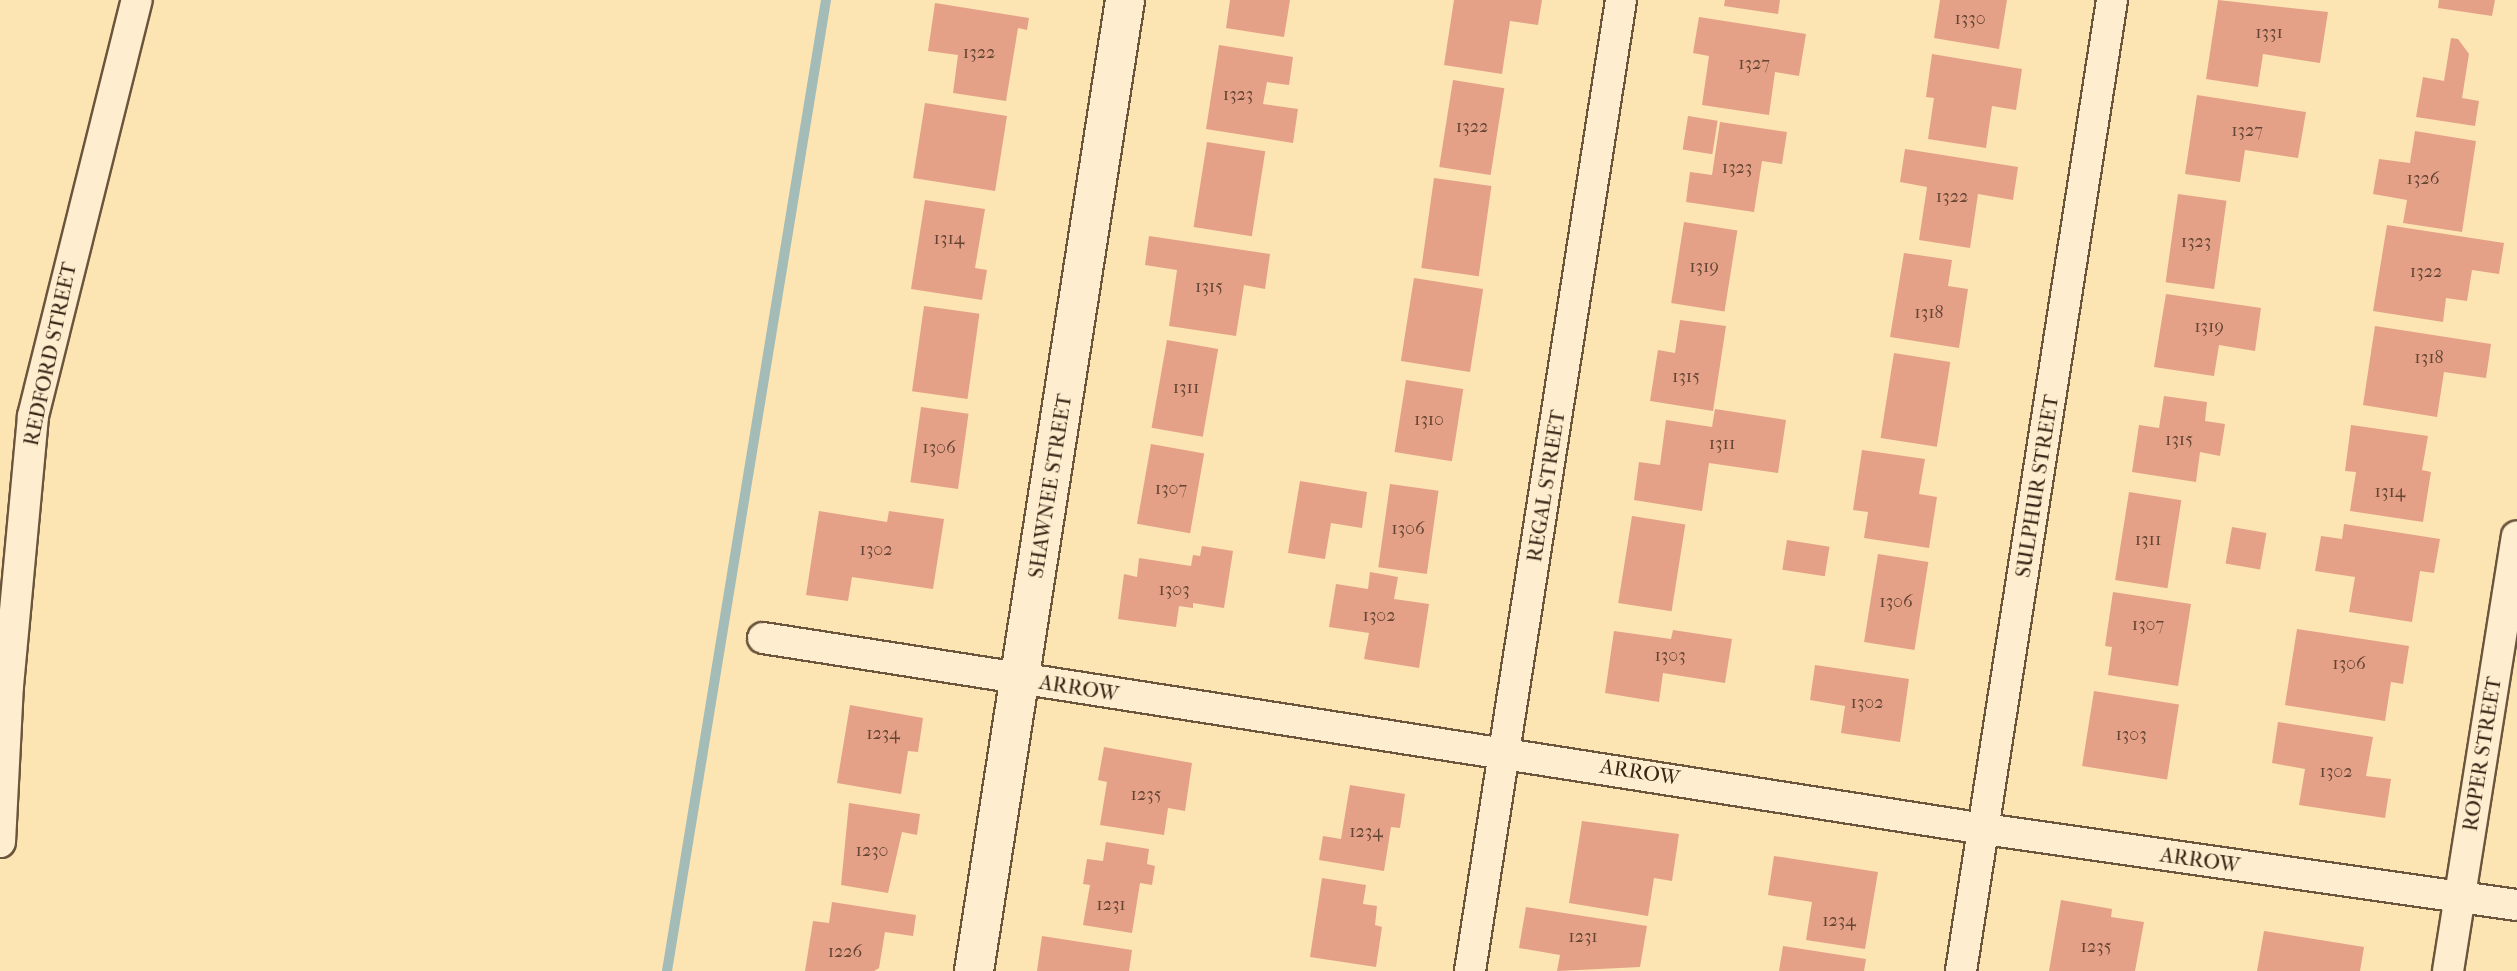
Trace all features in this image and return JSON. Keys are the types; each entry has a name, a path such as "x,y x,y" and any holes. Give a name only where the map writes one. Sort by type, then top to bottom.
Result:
{"street":[{"name":"REDFORD STREET","path":"0,842 8,686 33,416 137,0"},
{"name":"SHAWNEE STREET","path":"974,971 1125,0"},
{"name":"REGAL STREET","path":"1470,971 1621,0"},
{"name":"SULPHUR STREET","path":"1961,971 2112,0"},
{"name":"ROPER STREET","path":"2448,971 2517,536"},
{"name":"ARROW","path":"763,638 1504,751 1984,829 2517,905"}],"building":[{"path":"1230,0 1290,0 1284,37 1226,28"},
{"path":"1454,0 1542,0 1538,25 1510,21 1502,74 1444,65"},
{"path":"1725,0 1780,0 1778,14 1724,6"},
{"path":"1940,0 2007,0 1999,49 1934,38"},
{"path":"2218,0 2328,12 2320,63 2263,54 2258,87 2206,79"},
{"path":"2439,0 2495,0 2492,16 2438,8"},
{"path":"935,3 1029,18 1027,30 1018,28 1006,101 953,93 958,55 928,51"},
{"path":"1699,17 1806,34 1799,76 1775,72 1769,115 1702,105 1709,56 1693,53"},
{"path":"2451,38 2458,39 2469,54 2462,98 2479,101 2475,126 2416,117 2423,77 2444,81"},
{"path":"1219,45 1293,57 1289,85 1267,82 1263,104 1298,109 1293,143 1206,129"},
{"path":"1932,54 2022,69 2016,110 1992,106 1986,148 1928,139 1934,98 1926,97"},
{"path":"1453,80 1504,88 1491,175 1439,167"},
{"path":"2197,95 2306,112 2298,158 2245,150 2240,182 2185,174"},
{"path":"925,103 1007,116 995,191 913,178"},
{"path":"1688,116 1718,121 1712,154 1683,150"},
{"path":"1720,122 1787,132 1782,164 1762,161 1754,212 1686,202 1690,172 1712,175"},
{"path":"2415,131 2476,141 2462,232 2403,223 2407,200 2373,194 2379,159 2410,163"},
{"path":"1207,142 1265,151 1252,236 1194,227"},
{"path":"1905,149 2018,167 2013,200 1978,194 1970,248 1919,240 1927,187 1900,182"},
{"path":"1434,178 1491,186 1479,276 1421,268"},
{"path":"2178,194 2227,201 2214,289 2166,282"},
{"path":"925,200 985,209 975,268 987,270 982,300 911,289"},
{"path":"1684,222 1737,230 1725,311 1671,303"},
{"path":"2387,225 2504,243 2499,274 2472,270 2467,301 2446,298 2443,322 2373,311"},
{"path":"1149,236 1270,254 1265,289 1244,285 1236,336 1169,326 1177,270 1145,265"},
{"path":"1904,253 1952,260 1948,286 1968,289 1959,348 1890,337"},
{"path":"1414,278 1483,289 1470,372 1401,361"},
{"path":"2166,294 2261,308 2255,351 2219,345 2214,376 2154,367"},
{"path":"924,306 979,314 967,399 912,391"},
{"path":"1680,320 1726,326 1713,411 1650,401 1658,350 1675,353"},
{"path":"2375,326 2491,344 2486,378 2444,372 2437,417 2363,405"},
{"path":"1167,340 1218,349 1203,437 1152,428"},
{"path":"1894,353 1950,362 1937,447 1881,438"},
{"path":"1406,380 1463,389 1452,461 1395,452"},
{"path":"2164,396 2207,402 2205,421 2225,424 2220,456 2200,452 2196,482 2132,472 2139,425 2159,428"},
{"path":"921,407 969,414 958,489 910,482"},
{"path":"1715,409 1786,420 1778,473 1709,463 1702,511 1634,500 1639,462 1660,465 1666,420 1712,427"},
{"path":"2351,425 2428,436 2422,470 2431,472 2423,522 2350,511 2356,472 2345,471"},
{"path":"1151,444 1204,453 1190,533 1137,524"},
{"path":"1862,450 1925,459 1919,494 1937,497 1929,548 1864,538 1868,512 1853,510"},
{"path":"1300,481 1367,492 1362,528 1331,523 1325,559 1288,553"},
{"path":"1390,484 1439,491 1427,574 1378,567"},
{"path":"2129,492 2181,500 2167,588 2115,580"},
{"path":"819,511 887,522 889,511 944,519 933,589 852,577 848,601 806,595"},
{"path":"1632,516 1685,524 1672,611 1618,603"},
{"path":"2344,524 2440,539 2434,573 2420,571 2412,622 2349,612 2355,577 2315,571 2321,536 2342,539"},
{"path":"2232,527 2266,533 2260,570 2226,563"},
{"path":"1787,540 1829,547 1825,576 1782,570"},
{"path":"1202,546 1233,551 1224,608 1193,603 1193,608 1179,606 1176,627 1118,619 1124,574 1137,577 1139,558 1191,566 1193,555 1200,556"},
{"path":"1878,554 1928,562 1914,650 1864,642"},
{"path":"1370,572 1398,577 1394,599 1429,604 1419,668 1364,659 1369,633 1329,627 1336,584 1368,589"},
{"path":"2113,592 2191,604 2178,686 2108,675 2112,647 2105,646"},
{"path":"2297,629 2409,646 2403,684 2391,682 2385,721 2285,705"},
{"path":"1673,630 1732,639 1725,683 1663,673 1659,702 1605,693 1614,631 1671,639"},
{"path":"1815,665 1909,679 1900,742 1841,733 1845,706 1810,700"},
{"path":"2094,691 2179,704 2167,780 2082,766"},
{"path":"850,705 923,718 918,752 908,751 901,794 837,783"},
{"path":"2278,722 2373,737 2366,776 2391,779 2385,818 2299,805 2305,769 2272,763"},
{"path":"1104,747 1192,763 1185,811 1168,808 1164,835 1100,825 1107,782 1098,780"},
{"path":"1350,785 1405,794 1400,828 1391,827 1384,871 1319,860 1323,836 1341,839"},
{"path":"849,803 920,814 917,835 902,832 888,893 841,885"},
{"path":"1582,821 1679,834 1672,881 1654,878 1648,916 1569,903"},
{"path":"1106,842 1149,849 1147,864 1155,866 1152,885 1140,883 1132,933 1083,925 1090,885 1083,884 1087,859 1103,861"},
{"path":"1774,856 1878,872 1865,949 1806,940 1812,902 1768,895"},
{"path":"1322,878 1366,885 1363,904 1377,906 1375,925 1382,927 1376,967 1310,957"},
{"path":"2061,900 2112,909 2111,917 2144,922 2135,971 2049,971"},
{"path":"832,902 916,915 913,936 885,932 879,968 874,971 805,971 813,921 829,923"},
{"path":"1526,907 1647,926 1640,967 1557,971 1560,955 1519,948"},
{"path":"2264,931 2364,947 2360,971 2257,971"},
{"path":"1042,936 1132,950 1129,971 1037,971"},
{"path":"1783,946 1866,959 1864,971 1779,971"}],"waterway":[{"path":"667,971 826,0"}]}
